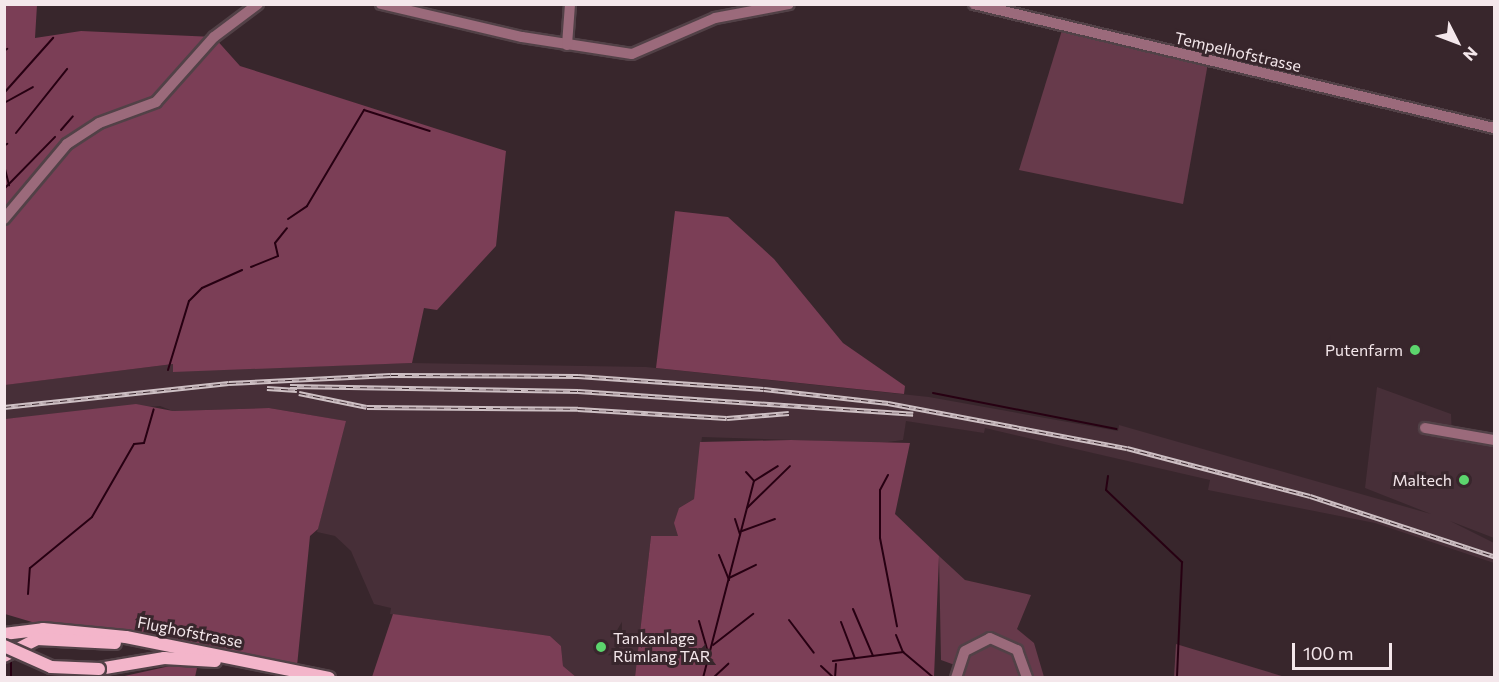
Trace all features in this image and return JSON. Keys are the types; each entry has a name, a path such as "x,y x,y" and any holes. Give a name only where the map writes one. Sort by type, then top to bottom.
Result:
{"main road":[{"path":"4,625 43,629"},
{"path":"4,634 43,629"},
{"name":"Flughofstrasse","path":"43,629 144,640 329,678"},
{"path":"4,656 23,642 45,638 153,648 215,661 311,674"},
{"path":"4,646 51,667 99,669 164,658 215,661"}],"street":[{"path":"4,219 67,144 99,123 156,102 214,37 258,4"},
{"path":"381,4 567,45 632,54 715,18 789,4"},
{"path":"567,45 570,4"},
{"name":"Tempelhofstrasse","path":"974,4 1494,128"},
{"path":"1425,428 1494,440"},
{"path":"957,675 968,647 994,638 1017,650 1027,678"}],"shaded area":[{"path":"4,5 37,5 35,38 81,31 214,37 240,66 506,151 496,246 437,310 424,308 412,363 173,372 173,364 5,385"},
{"path":"1063,27 1208,63 1183,204 1019,170"},
{"path":"675,211 728,217 774,259 843,343 905,386 904,394 656,368"},
{"path":"412,363 646,367 929,397 1118,431 1119,425 1431,514 1365,488 1377,387 1451,414 1452,436 1494,442 1494,538 1450,521 1494,543 1494,563 1375,523 1208,490 1210,480 985,428 984,433 906,421 903,440 880,443 702,437 694,499 679,508 678,537 651,536 635,677 576,677 563,666 561,646 550,636 390,614 391,608 374,604 351,551 335,536 317,532 345,421 269,408 173,411 160,406 5,419 4,385 173,364 173,371"},
{"path":"136,404 173,411 269,408 346,421 318,529 310,536 297,666 152,634 32,622 5,614 5,419"},
{"path":"791,440 910,443 895,514 939,556 934,677 635,677 651,536 678,536 674,523 679,508 694,499 700,442"},
{"path":"939,556 965,580 1031,595 1017,629 1034,643 1044,677 961,677 963,668 941,660"},
{"path":"393,614 550,636 561,646 563,666 576,677 372,677"},
{"path":"1176,644 1285,677 1174,677"},
{"path":"170,666 197,668 195,677 120,677"}],"waterway":[{"path":"4,93 53,38"},
{"path":"16,133 67,69"},
{"path":"4,103 33,87"},
{"path":"288,219 307,206 364,110 430,131"},
{"path":"61,130 73,116"},
{"path":"4,189 55,137"},
{"path":"4,165 9,185"},
{"path":"251,267 278,256 275,243 287,228"},
{"path":"168,370 189,301 202,288 242,270"},
{"path":"933,393 1116,429"},
{"path":"28,594 30,568 92,517 134,444 144,443 154,409"},
{"path":"703,678 754,481 778,466"},
{"path":"747,508 790,466"},
{"path":"746,472 754,481"},
{"path":"888,475 880,490 880,538 897,626"},
{"path":"1108,476 1106,490 1182,562 1177,678"},
{"path":"735,519 740,534"},
{"path":"742,531 775,519"},
{"path":"719,555 729,580"},
{"path":"729,578 756,565"},
{"path":"853,609 873,656"},
{"path":"713,645 753,614"},
{"path":"789,620 814,653"},
{"path":"699,621 708,653"},
{"path":"841,622 855,658"},
{"path":"896,635 903,652 934,678"},
{"path":"833,661 903,652"},
{"path":"11,657 11,678"},
{"path":"713,678 728,664"},
{"path":"835,678 836,664"},
{"path":"821,666 834,678"}],"railway":[{"path":"4,407 229,383 391,375 578,376 764,389 888,403 1127,448 1310,496 1494,556"},
{"path":"290,386 578,391 913,414"},
{"path":"267,388 297,390"},
{"path":"299,393 367,407 578,409 727,418 789,413"}],"place":[{"name":"Putenfarm","path":"1415,350"},
{"name":"Maltech","path":"1464,480"},
{"name":"Tankanlage Rümlang TAR","path":"601,647"}]}
